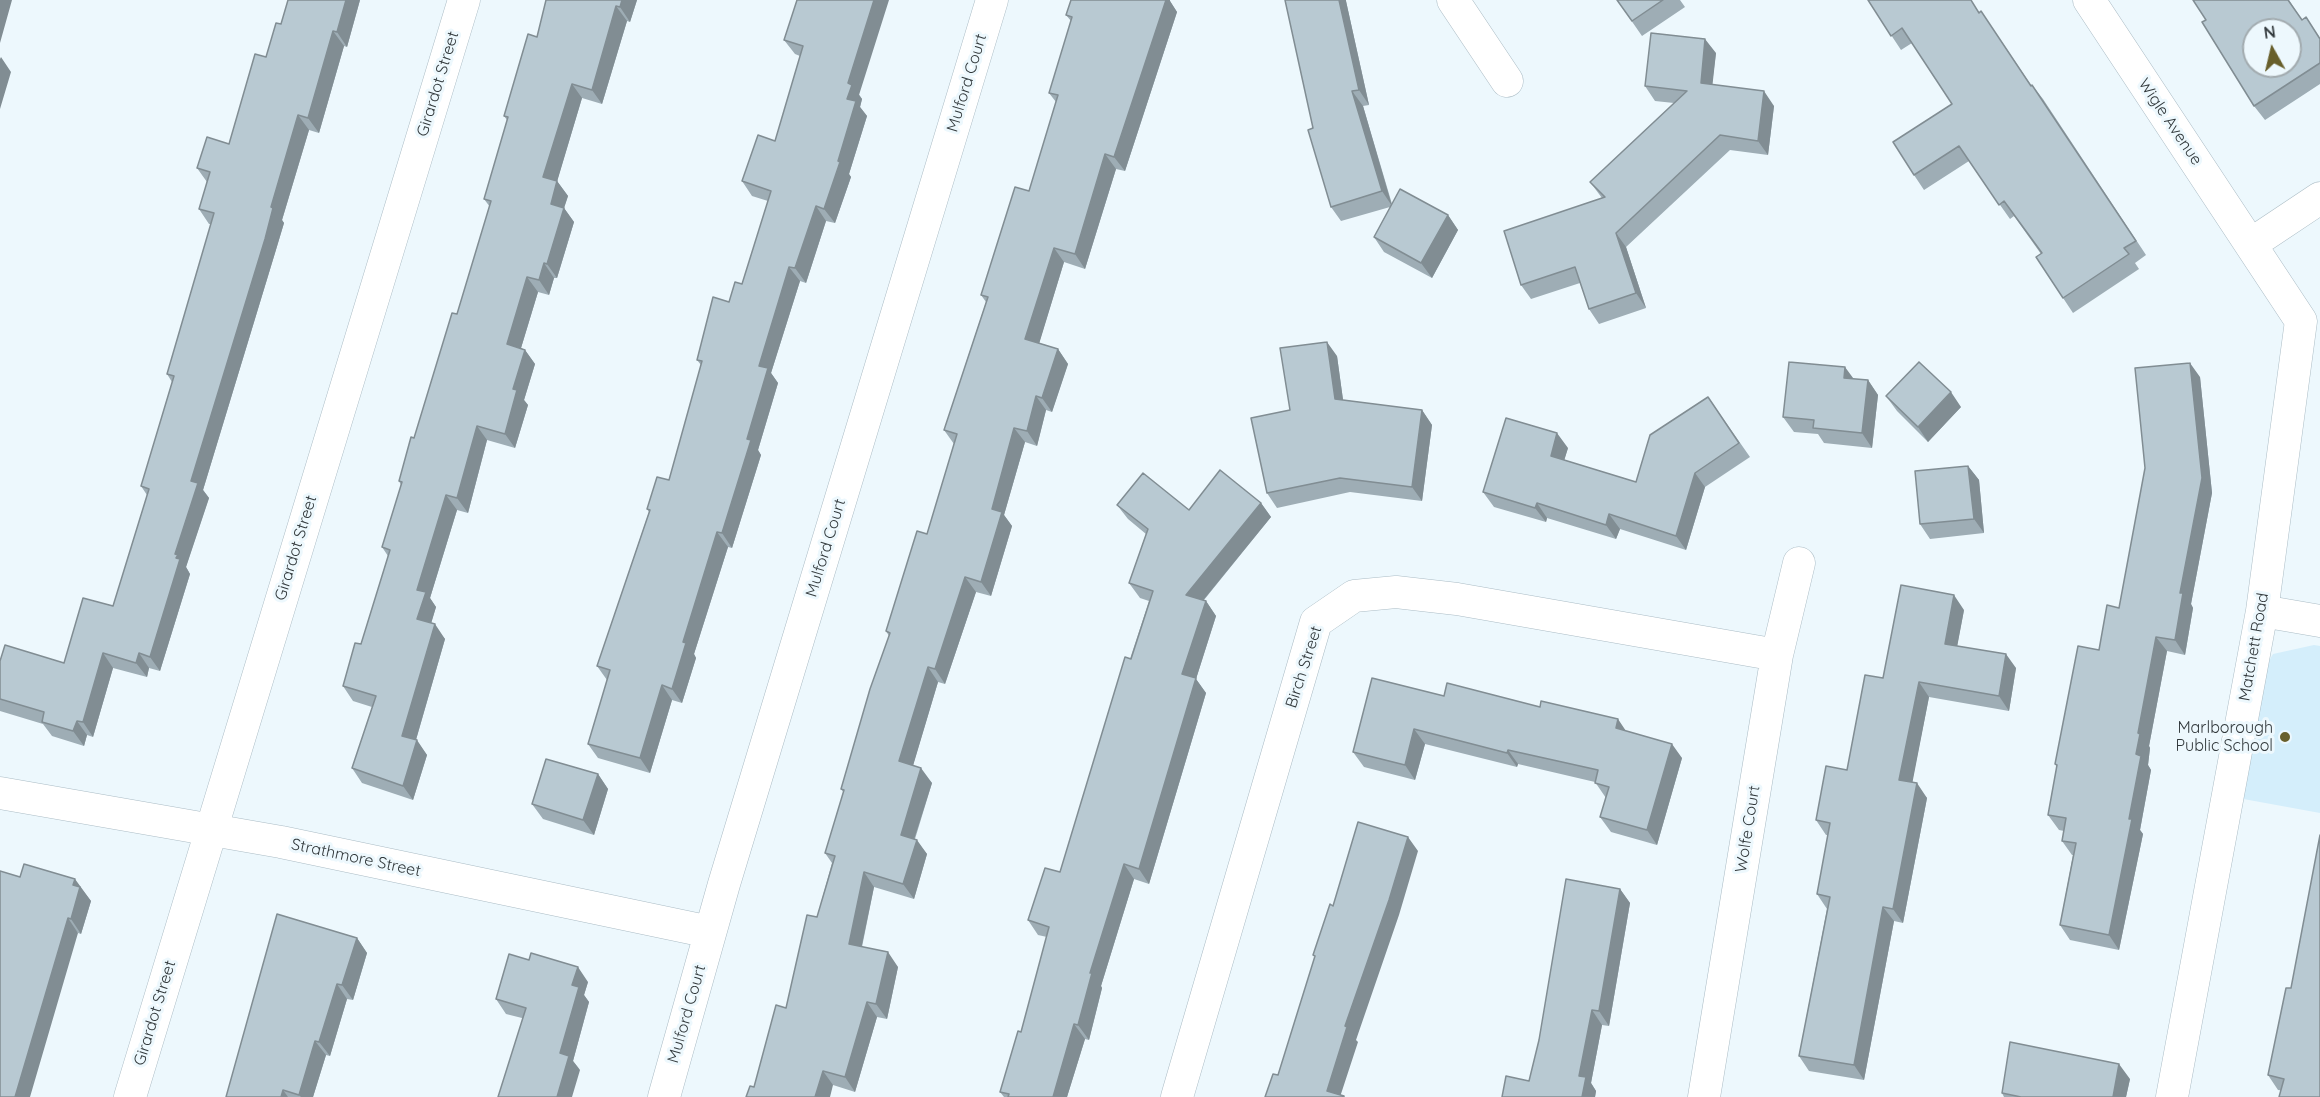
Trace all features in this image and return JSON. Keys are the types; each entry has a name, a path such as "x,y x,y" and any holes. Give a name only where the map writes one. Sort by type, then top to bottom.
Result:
{"street":[{"name":"Girardot Street","path":"130,1097 464,0"},
{"name":"Mulford Court","path":"664,1097 710,932 992,0"},
{"path":"1453,0 1507,81"},
{"name":"Wigle Avenue","path":"2089,0 2251,244"},
{"path":"2251,244 2320,198"},
{"name":"Matchett Road","path":"2172,1097 2262,611 2301,321 2251,244"},
{"name":"Wolfe Court","path":"1704,1097 1777,655 1799,563"},
{"name":"Birch Street","path":"1177,1097 1317,622 1354,596 1396,592 1457,599 1777,655"},
{"path":"2262,611 2320,621"},
{"name":"Strathmore Street","path":"0,793 210,829 710,932"}],"shaded area":[{"name":"Marlborough Public School","path":"2314,645 2320,646 2320,813 2238,798 2260,676 2273,654"}],"building":[{"path":"288,0 346,0 337,32 333,31 308,118 298,115 271,207 273,208 265,239 191,481 198,483 175,554 178,555 176,558 180,559 150,657 139,653 136,663 103,653 83,722 77,721 73,731 42,722 44,712 0,699 0,661 5,645 64,663 83,598 113,606 149,489 141,486 174,376 167,374 214,213 199,209 210,172 197,168 207,137 229,144 255,54 266,57 276,23 281,24"},
{"path":"546,0 622,0 620,7 616,6 592,90 572,84 543,177 557,181 551,204 564,208 547,264 544,263 539,280 527,277 507,344 525,350 513,389 517,390 505,434 477,426 457,498 446,495 417,590 426,592 417,619 435,624 402,736 417,740 403,786 352,768 376,696 343,686 355,643 361,644 390,550 382,547 402,482 399,481 411,437 414,438 452,313 457,314 491,201 484,199 508,117 504,116 528,34 537,37"},
{"path":"797,0 874,0 848,83 852,85 847,99 856,101 838,161 840,162 824,209 816,206 795,268 789,267 759,366 768,368 747,439 751,440 722,533 717,532 683,642 686,643 672,689 662,685 640,758 588,744 610,670 597,666 650,510 647,509 657,477 669,480 702,361 697,360 713,297 729,302 735,282 742,284 771,191 742,181 758,135 775,141 803,46 784,40"},
{"path":"1071,0 1166,0 1114,157 1105,154 1075,254 1054,248 1025,339 1058,349 1042,398 1036,396 1027,431 1014,428 992,509 1002,512 981,582 965,577 935,669 928,667 899,761 921,768 901,835 917,840 903,884 864,872 849,944 888,952 876,1004 867,1002 845,1077 823,1071 815,1097 746,1097 750,1086 754,1087 776,1005 786,1008 807,915 817,917 835,856 825,853 870,689 890,633 886,631 917,531 927,534 957,434 944,430 988,297 981,295 1015,187 1029,191 1058,95 1049,93 1072,17 1066,15"},
{"path":"1285,0 1339,0 1359,90 1352,91 1382,191 1331,207 1308,130 1313,128"},
{"path":"1617,0 1663,0 1632,21"},
{"path":"1868,0 1971,0 2032,85 2136,241 2124,248 2129,254 2063,298 2036,257 2042,253 2004,201 1999,205 1959,146 1914,175 1893,142 1952,104 1902,28 1891,36"},
{"path":"2193,0 2288,0 2301,18 2242,18 2242,78 2297,78 2254,106 2202,22 2206,20"},
{"path":"2306,17 2320,39 2320,63 2302,75 2302,20"},
{"path":"1651,33 1705,39 1701,83 1764,91 1758,141 1720,135 1616,233 1636,293 1589,309 1575,267 1521,285 1504,231 1605,197 1590,182 1687,91 1645,86"},
{"path":"1400,189 1448,215 1421,263 1374,237"},
{"path":"1327,342 1335,399 1422,410 1412,487 1340,478 1267,493 1251,418 1290,410 1280,348"},
{"path":"1789,362 1845,367 1844,378 1868,380 1862,433 1813,428 1814,420 1783,417"},
{"path":"1919,362 1951,392 1918,427 1886,396"},
{"path":"2190,363 2202,478 2180,593 2183,593 2175,640 2156,637 2138,733 2140,734 2136,754 2141,756 2129,819 2132,819 2109,935 2060,925 2076,843 2062,841 2066,818 2048,815 2057,765 2055,764 2078,646 2099,650 2107,605 2119,608 2145,468 2135,368"},
{"path":"1708,397 1739,443 1695,473 1676,536 1609,514 1606,525 1537,503 1535,508 1483,492 1506,418 1557,433 1551,456 1636,482 1650,435"},
{"path":"1968,466 1974,519 1920,524 1915,471"},
{"path":"1220,470 1261,503 1186,595 1206,601 1182,674 1196,678 1139,869 1124,864 1090,973 1092,973 1078,1025 1074,1024 1053,1097 1008,1097 1009,1094 1000,1092 1018,1031 1021,1032 1049,927 1028,920 1045,868 1060,872 1125,657 1131,659 1153,591 1129,583 1148,529 1117,505 1143,473 1189,510"},
{"path":"1901,585 1954,595 1945,644 2006,654 1999,696 1919,682 1899,780 1917,783 1893,909 1883,907 1854,1065 1799,1056 1830,897 1817,894 1830,823 1816,820 1826,766 1847,770 1865,675 1883,678"},
{"path":"1372,678 1444,696 1447,683 1540,707 1541,701 1618,719 1616,728 1672,744 1647,830 1600,817 1609,787 1595,783 1598,770 1508,750 1507,753 1414,729 1405,765 1353,752"},
{"path":"546,759 598,774 583,820 532,804"},
{"path":"1358,822 1408,837 1389,900 1345,1026 1347,1027 1327,1091 1344,1097 1265,1097 1273,1074 1278,1075 1315,956 1313,955 1330,904 1333,906"},
{"path":"2320,835 2320,1097 2279,1097 2284,1079 2268,1075 2286,988 2291,988"},
{"path":"24,864 75,879 73,885 80,887 71,919 68,918 15,1097 0,1097 0,871 20,877"},
{"path":"1566,879 1620,889 1599,1011 1592,1010 1579,1076 1586,1077 1582,1097 1502,1097 1506,1076 1529,1081 1539,1040"},
{"path":"277,914 357,938 342,985 337,984 319,1042 315,1041 299,1095 283,1090 281,1097 226,1097"},
{"path":"531,953 578,967 572,985 579,987 560,1053 569,1056 557,1097 498,1097 526,1008 496,999 509,954 529,960"},
{"path":"2010,1042 2119,1064 2113,1097 2021,1097 2002,1093"}],"place":[{"name":"Marlborough Public School","path":"2285,737"}]}
